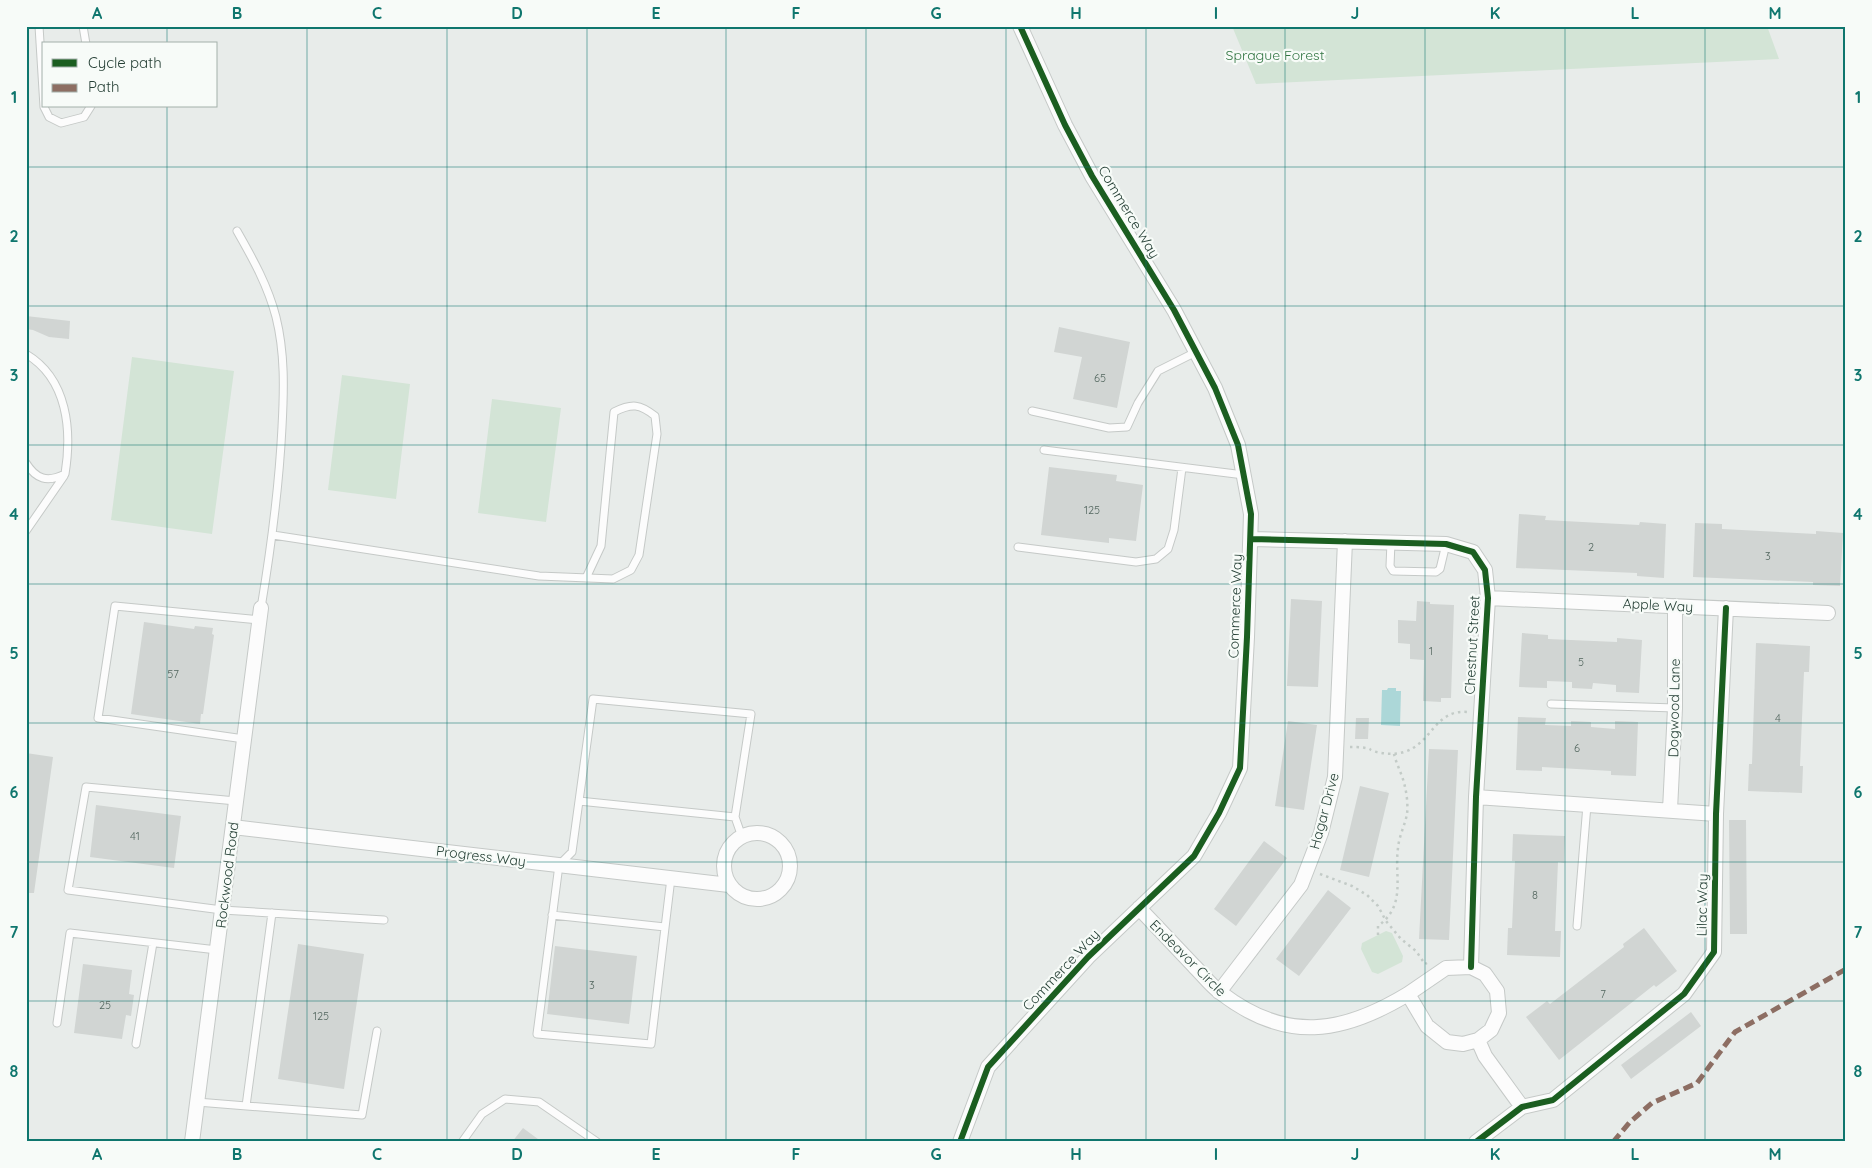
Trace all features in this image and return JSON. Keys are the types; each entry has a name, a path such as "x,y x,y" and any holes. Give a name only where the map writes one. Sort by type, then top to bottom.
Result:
{"street":[{"name":"Commerce Way","path":"960,1142 988,1067 1088,957 1194,856 1219,813 1240,768 1252,514 1238,445 1215,388 1174,310 1092,176 1065,126 1020,26"},
{"name":"Chestnut Street","path":"1251,539 1446,544 1473,552 1485,570 1488,598 1476,797 1471,967"},
{"name":"Hagar Drive","path":"1219,992 1301,885 1322,833 1335,777 1346,541"},
{"name":"Apple Way","path":"1488,598 1828,613"},
{"name":"Dogwood Lane","path":"1670,810 1675,708 1675,606"},
{"name":"Lilac Way","path":"1476,1142 1522,1107 1553,1100 1684,994 1714,952 1716,814 1726,608"},
{"name":"Rockwood Road","path":"192,1142 260,614"},
{"path":"1476,797 1716,814"},
{"name":"Progress Way","path":"233,827 729,885 737,893 748,898 759,900 771,897 787,881 790,870 790,858 785,848 777,839 768,834 758,832 742,837"},
{"path":"729,885 723,865 725,855 730,846 742,837"},
{"name":"Endeavor Circle","path":"1139,908 1219,992 1242,1008 1271,1022 1299,1027 1327,1027 1356,1021 1383,1010 1446,968 1471,967"},
{"path":"1408,994 1427,1026 1447,1042 1464,1044 1478,1040 1491,1030 1499,1013 1497,991 1485,974 1471,967"},
{"path":"1478,1040 1485,1056 1522,1107"}],"lane":[{"path":"39,26 42,75"},
{"path":"84,26 86,42"},
{"path":"44,108 49,117 61,123 84,117 89,108"},
{"path":"237,231 259,270 276,318 284,377 281,444 273,535 260,614 116,606 98,718 244,739"},
{"path":"1032,411 1108,428 1127,427 1138,403 1158,371 1196,352"},
{"path":"26,354 34,359 60,392 66,411 69,434 64,474 26,532"},
{"path":"273,535 539,576 586,578 613,579 631,570 639,555 657,434 655,416 645,408 628,405 614,412 601,546 586,578"},
{"path":"1044,450 1244,475"},
{"path":"26,463 32,473 45,479 54,479 64,474"},
{"path":"1018,547 1136,562 1156,559 1168,549 1174,530 1182,468"},
{"path":"1391,542 1390,566 1393,571 1436,572 1440,569 1446,544"},
{"path":"671,878 652,1044 537,1034 559,865 572,852 593,699 751,714 735,817 742,837"},
{"path":"1551,704 1675,708"},
{"path":"236,801 86,787 68,890 222,910 384,920"},
{"path":"579,801 735,817"},
{"path":"1577,926 1587,805"},
{"path":"246,1106 272,913"},
{"path":"552,915 665,927"},
{"path":"57,1023 70,933 217,950"},
{"path":"136,1044 153,943"},
{"path":"197,1102 362,1115 377,1031"},
{"path":"462,1142 482,1114 505,1099 540,1102 597,1142"}],"path":[{"path":"1336,746 1367,748 1373,751 1394,754 1407,751 1423,741 1443,717 1451,713 1481,714"},
{"path":"1378,935 1378,926 1386,921 1397,895 1399,882 1397,851 1399,837 1407,814 1405,786 1394,754"},
{"path":"1307,869 1352,886 1367,895 1378,906 1386,921 1401,940 1416,951 1425,964 1432,961"}],"green space":[{"name":"Sprague Forest","path":"1232,26 1767,26 1779,59 1256,84"},
{"path":"132,357 234,371 212,534 111,520"},
{"path":"342,375 410,384 396,499 328,490"},
{"path":"492,399 561,408 546,522 478,513"},
{"path":"1386,931 1392,933 1403,956 1402,962 1378,974 1372,972 1361,949 1362,943"}],"water":[{"path":"1388,688 1396,688 1396,691 1401,691 1400,726 1381,725 1382,690 1387,690"}],"building":[{"path":"26,316 70,321 69,339 49,337 26,329"},
{"path":"1059,327 1130,342 1117,408 1073,399 1082,357 1054,352"},
{"path":"1049,467 1117,475 1116,481 1143,485 1136,541 1109,538 1109,543 1041,535"},
{"path":"1519,514 1546,516 1545,520 1639,525 1640,522 1666,524 1664,578 1637,576 1637,573 1516,568"},
{"path":"1695,523 1722,524 1722,529 1816,534 1816,531 1843,533 1840,586 1813,585 1813,582 1693,577"},
{"path":"1291,599 1322,601 1318,687 1287,686"},
{"path":"1417,601 1430,602 1430,604 1454,605 1451,698 1441,698 1441,702 1423,701 1424,660 1410,659 1410,644 1398,643 1398,620 1416,621"},
{"path":"144,622 194,629 195,626 213,628 212,634 214,635 200,724 131,714"},
{"path":"1522,633 1548,635 1548,639 1617,642 1617,638 1642,640 1639,693 1616,692 1616,685 1593,683 1592,689 1572,688 1572,682 1547,681 1547,688 1519,687"},
{"path":"1756,643 1810,646 1809,672 1804,672 1800,766 1803,766 1802,793 1748,791 1749,764 1752,764"},
{"path":"1518,717 1546,718 1545,725 1571,726 1571,721 1591,722 1591,727 1615,729 1615,721 1638,722 1636,776 1611,775 1611,771 1542,767 1542,771 1516,770"},
{"path":"1356,718 1369,718 1368,739 1355,739"},
{"path":"1288,721 1317,725 1304,810 1275,806"},
{"path":"1429,749 1458,750 1449,940 1419,939"},
{"path":"26,753 53,757 34,893 26,893"},
{"path":"1360,786 1389,793 1369,877 1340,870"},
{"path":"96,805 181,816 174,868 90,857"},
{"path":"1729,820 1746,820 1747,934 1730,934"},
{"path":"1513,834 1565,836 1564,863 1558,862 1555,931 1561,931 1560,957 1507,955 1508,928 1512,928 1515,861 1512,861"},
{"path":"1264,841 1287,858 1236,926 1214,909"},
{"path":"1328,890 1351,908 1299,976 1276,959"},
{"path":"1644,928 1677,971 1656,987 1654,985 1559,1060 1526,1017 1547,1001 1550,1004 1624,947 1623,944"},
{"path":"298,944 364,954 344,1089 278,1079"},
{"path":"555,946 637,956 629,1024 547,1014"},
{"path":"83,964 132,970 129,994 134,995 131,1016 126,1015 122,1039 74,1033"},
{"path":"1691,1012 1701,1026 1631,1079 1621,1065"},
{"path":"523,1128 542,1142 512,1142"}],"marked path":[{"path":"1613,1142 1630,1122 1652,1103 1697,1083 1735,1032 1846,969"}],"cycle path":[{"path":"960,1142 988,1067 1088,957 1194,856 1219,813 1240,768 1251,514 1238,445 1215,388 1174,310 1092,176 1065,125 1020,26"},
{"path":"1251,539 1446,544 1473,552 1485,570 1488,598 1476,797 1471,967"},
{"path":"1476,1142 1522,1107 1553,1100 1684,994 1714,952 1716,814 1726,608"}]}
